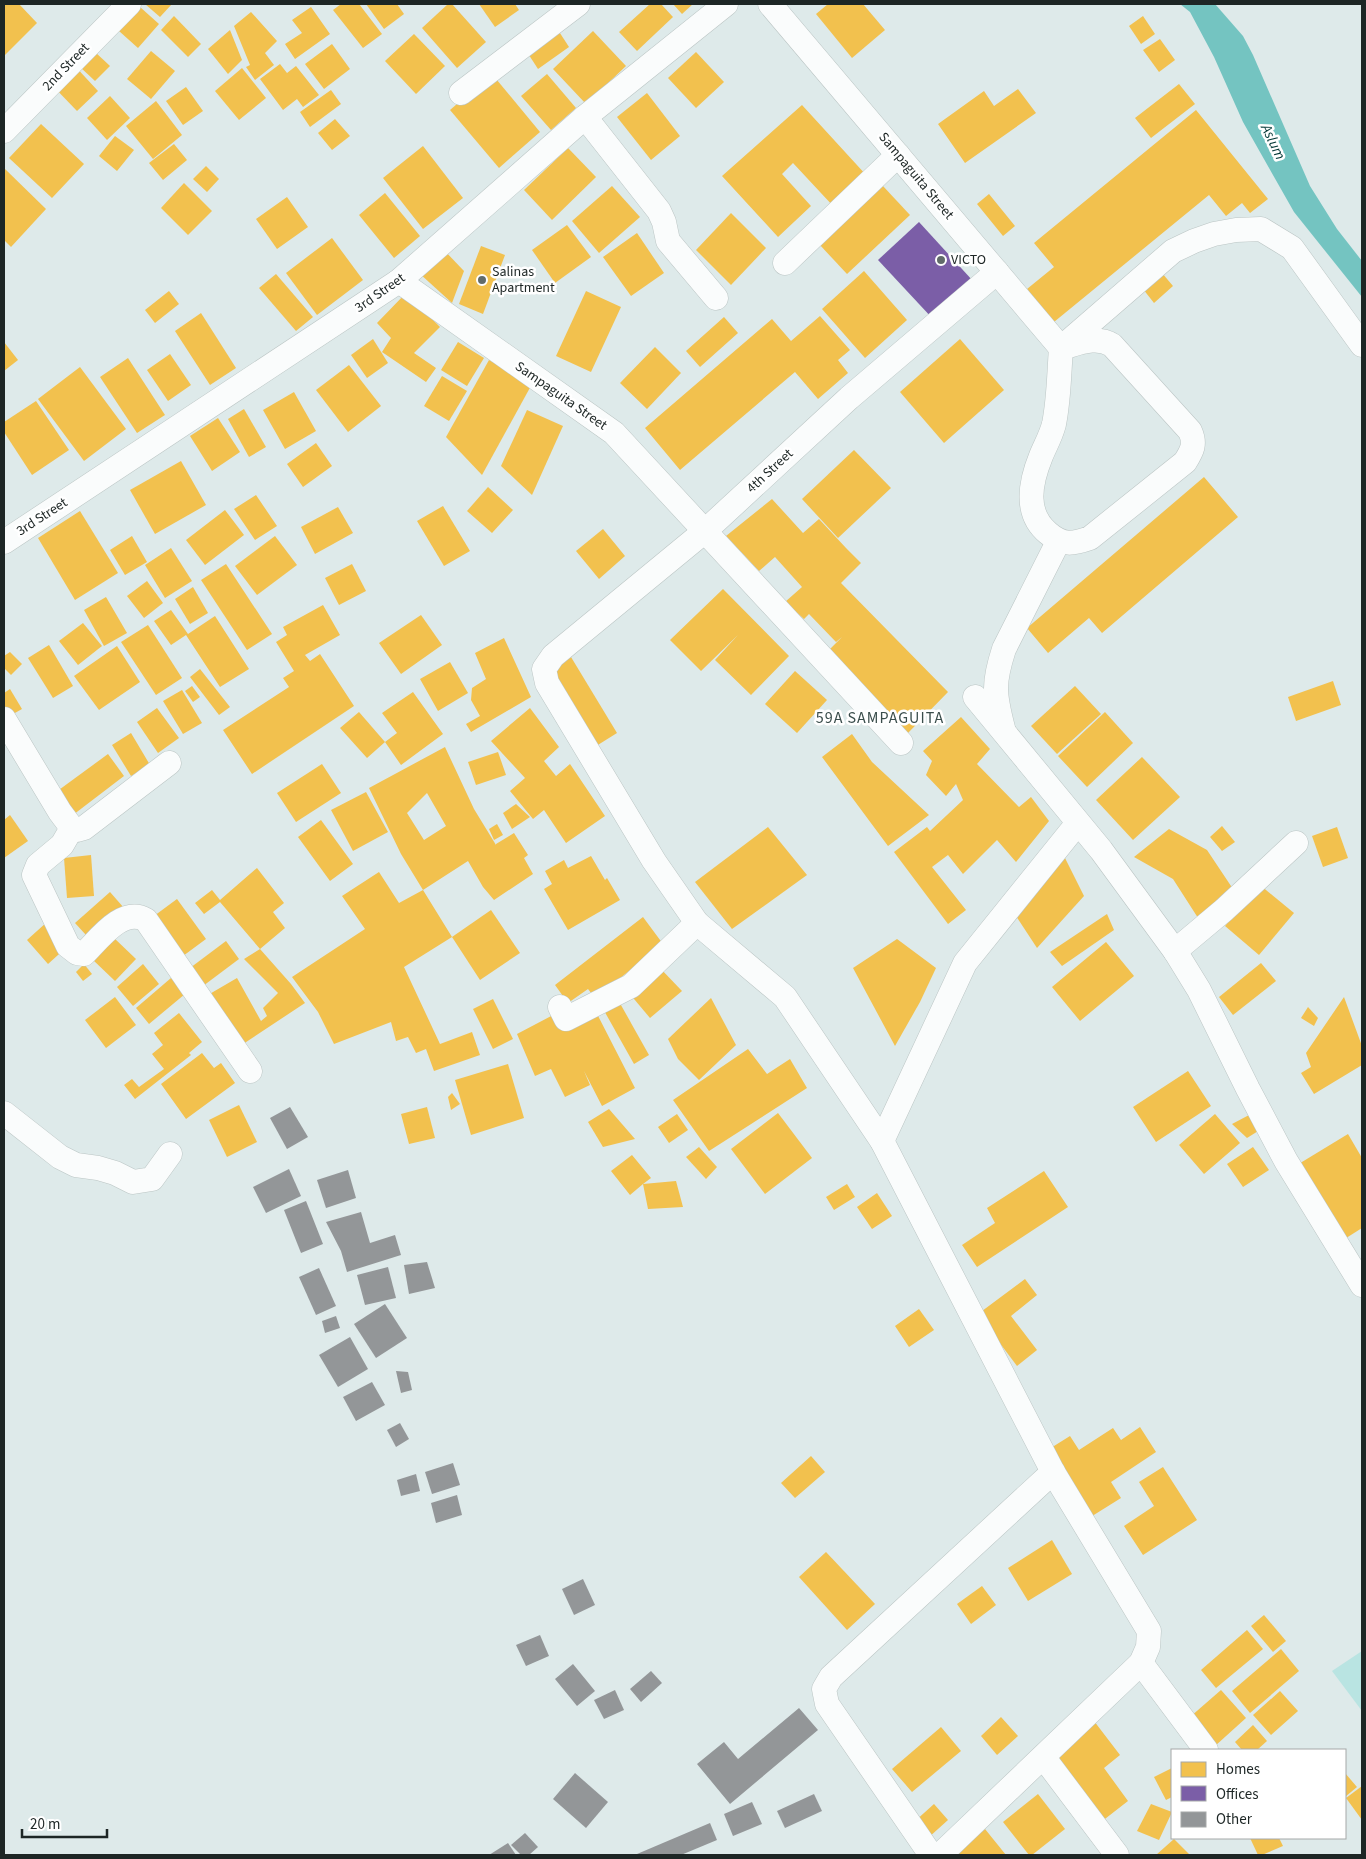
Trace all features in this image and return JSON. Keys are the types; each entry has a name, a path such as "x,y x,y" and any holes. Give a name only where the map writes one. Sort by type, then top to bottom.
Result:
{"street":[{"name":"2nd Street","path":"4,131 129,4"},
{"path":"461,94 578,4"},
{"name":"3rd Street","path":"4,542 399,281 585,117 726,4"},
{"name":"Sampaguita Street","path":"770,4 1061,348"},
{"path":"585,117 659,211 664,222 668,240 716,298"},
{"path":"785,263 898,155"},
{"path":"1061,348 1092,340 1106,341 1112,345 1190,431 1195,441 1192,451 1185,462 1090,538 1072,543 1058,542 1039,526 1031,504 1035,472 1053,427 1058,402 1061,348 1173,251 1194,240 1214,234 1236,230 1261,230 1292,248 1362,345"},
{"name":"4th Street","path":"697,923 643,844 547,683 544,669 553,656 705,531 849,398 997,272"},
{"name":"Sampaguita Street","path":"399,281 614,433 901,743"},
{"path":"1112,345 1109,321 1119,297"},
{"path":"1004,733 995,698 998,666 1004,649 1058,542"},
{"path":"975,697 1100,850 1175,951 1199,990 1286,1161 1362,1283"},
{"path":"4,719 66,820 77,830 84,828 169,763"},
{"path":"66,820 62,845 38,865 34,876 68,946 84,954 120,920 131,916 139,916 146,920 250,1070"},
{"path":"882,1141 965,963 1077,824"},
{"path":"1175,951 1224,910 1296,844"},
{"path":"560,1007 566,1019 630,986 697,923 785,997 882,1141 1053,1472 1149,1631 1148,1647 1141,1664 940,1855"},
{"path":"4,1113 60,1157 76,1165 98,1168 115,1173 134,1182 152,1179 170,1154"},
{"path":"931,1855 827,1704 824,1689 831,1677 1053,1472"},
{"path":"1141,1664 1205,1749"},
{"path":"1044,1758 1117,1855"}],"shaded area":[{"path":"1362,1651 1362,1711 1332,1671"}],"water":[{"name":"Aslum","path":"1180,4 1215,4 1243,36 1310,186 1337,229 1362,261 1362,297 1294,212 1243,122 1214,57 1190,12"}],"building: Homes":[{"path":"4,4 19,4 37,23 4,56"},
{"path":"145,4 172,4 160,17"},
{"path":"341,4 359,4 382,34 363,48 333,10"},
{"path":"366,4 397,4 404,14 384,29"},
{"path":"448,4 452,4 486,42 457,68 422,28"},
{"path":"479,4 515,4 519,10 495,27"},
{"path":"650,4 661,4 673,17 637,51 619,32"},
{"path":"673,4 693,4 682,14"},
{"path":"828,4 863,4 885,30 852,58 816,14"},
{"path":"140,7 159,24 138,48 119,31"},
{"path":"311,7 330,34 295,59 285,44 302,33 292,20"},
{"path":"251,12 277,41 265,53 274,65 255,80 246,67 250,65 234,26"},
{"path":"174,16 201,44 188,57 161,30"},
{"path":"1143,16 1155,34 1141,44 1129,26"},
{"path":"230,30 242,60 228,74 208,49"},
{"path":"558,30 569,47 538,69 527,52"},
{"path":"593,31 626,66 586,104 553,69"},
{"path":"414,34 445,66 416,94 385,61"},
{"path":"1160,39 1175,60 1159,72 1143,50"},
{"path":"332,44 350,69 324,89 305,64"},
{"path":"94,51 110,66 95,81 79,66"},
{"path":"151,51 175,71 151,99 127,79"},
{"path":"696,52 724,82 696,108 668,78"},
{"path":"73,64 98,91 77,111 51,84"},
{"path":"280,64 287,73 296,66 319,95 303,107 297,99 283,110 260,79"},
{"path":"242,68 266,98 239,120 215,91"},
{"path":"492,74 540,132 499,168 450,110"},
{"path":"547,74 576,108 551,130 521,96"},
{"path":"1179,84 1195,104 1151,138 1135,118"},
{"path":"186,87 203,111 183,125 166,101"},
{"path":"1018,89 1036,113 965,163 938,124 984,91 994,106"},
{"path":"331,90 341,104 310,127 300,112"},
{"path":"647,93 680,136 651,160 617,117"},
{"path":"110,96 130,118 107,140 87,118"},
{"path":"156,101 182,135 153,159 126,126"},
{"path":"802,105 867,176 834,207 793,163 782,174 811,206 778,237 722,176"},
{"path":"1196,110 1268,199 1250,213 1242,203 1226,216 1209,195 1054,322 1027,289 1054,267 1034,243"},
{"path":"335,119 350,136 332,150 318,133"},
{"path":"41,124 84,164 52,198 9,158"},
{"path":"115,136 134,150 117,171 99,156"},
{"path":"174,144 187,160 163,180 149,163"},
{"path":"423,146 463,198 423,229 383,178"},
{"path":"568,148 596,177 552,220 524,190"},
{"path":"206,166 219,179 207,192 193,179"},
{"path":"4,168 46,209 11,247 4,240"},
{"path":"184,183 212,211 188,235 161,208"},
{"path":"882,185 910,215 847,274 819,244"},
{"path":"612,186 640,217 599,253 572,221"},
{"path":"385,193 420,236 394,258 359,215"},
{"path":"989,194 1015,226 1003,236 977,204"},
{"path":"287,197 308,227 277,249 256,219"},
{"path":"731,213 766,248 731,285 696,250"},
{"path":"567,225 591,257 555,283 532,250"},
{"path":"637,233 664,273 631,296 603,257"},
{"path":"332,238 363,280 317,315 286,273"},
{"name":"Salinas Apartment","path":"481,246 505,255 483,314 459,304"},
{"path":"443,249 464,271 452,303 419,273"},
{"path":"864,271 907,320 865,358 822,309"},
{"path":"1162,273 1173,286 1154,303 1143,289"},
{"path":"276,274 313,317 296,331 259,288"},
{"path":"169,291 179,304 155,323 145,310"},
{"path":"586,291 621,307 591,372 556,356"},
{"path":"406,293 440,327 414,353 436,368 426,382 382,352 391,338 377,323"},
{"path":"201,313 236,368 210,385 175,331"},
{"path":"820,316 850,350 838,360 848,373 818,399 795,372 680,470 645,428 772,319 791,341"},
{"path":"724,317 738,333 700,367 686,351"},
{"path":"373,339 388,363 367,378 351,355"},
{"path":"960,339 1004,390 944,443 900,392"},
{"path":"4,342 18,360 4,371"},
{"path":"458,342 484,358 467,386 441,370"},
{"path":"655,347 681,373 647,409 620,383"},
{"path":"170,354 191,385 168,401 147,370"},
{"path":"128,358 165,415 137,433 100,377"},
{"path":"489,360 532,384 482,475 446,437"},
{"path":"349,365 381,406 348,432 316,390"},
{"path":"80,367 126,429 84,461 38,399"},
{"path":"442,376 467,391 449,421 424,406"},
{"path":"294,392 316,431 285,449 263,410"},
{"path":"36,401 69,450 32,475 4,432 4,422"},
{"path":"244,409 266,447 249,457 228,419"},
{"path":"527,410 563,426 532,495 501,466"},
{"path":"218,418 240,452 212,471 190,436"},
{"path":"316,443 332,466 303,487 287,464"},
{"path":"854,450 891,488 838,538 802,499"},
{"path":"181,461 206,505 155,534 130,490"},
{"path":"1204,477 1238,517 1102,633 1089,618 1048,653 1027,628"},
{"path":"488,487 513,510 492,533 467,511"},
{"path":"256,495 277,526 255,540 234,509"},
{"path":"772,499 803,533 819,519 861,563 841,583 948,692 908,733 827,652 842,637 836,642 809,614 804,619 785,602 802,587 775,557 759,571 726,536"},
{"path":"443,506 470,551 444,566 417,521"},
{"path":"338,507 353,533 315,554 301,527"},
{"path":"225,510 244,535 205,565 186,540"},
{"path":"80,511 118,573 75,600 38,538"},
{"path":"603,529 625,556 599,579 576,551"},
{"path":"132,536 147,562 125,575 110,550"},
{"path":"275,536 297,565 257,595 235,566"},
{"path":"171,548 192,581 165,598 145,565"},
{"path":"226,564 272,634 247,650 201,580"},
{"path":"352,564 366,591 339,605 325,578"},
{"path":"147,581 163,603 144,618 127,596"},
{"path":"193,587 208,613 190,624 175,599"},
{"path":"723,589 789,656 751,695 715,660 738,635 701,671 670,640"},
{"path":"106,597 127,633 104,646 84,610"},
{"path":"323,605 340,635 305,655 310,661 320,654 354,706 252,774 223,730 289,687 283,678 294,671 276,642 287,635 283,627"},
{"path":"171,610 188,634 215,616 249,669 220,687 186,635 171,645 154,621"},
{"path":"421,615 442,645 401,674 379,643"},
{"path":"83,623 102,646 78,665 59,641"},
{"path":"148,625 182,678 156,695 121,642"},
{"path":"504,638 531,697 471,732 466,724 480,716 471,700 472,688 486,679 475,653"},
{"path":"49,645 73,686 53,698 28,658"},
{"path":"117,646 140,682 99,710 74,676"},
{"path":"10,652 22,664 11,675 4,668 4,656"},
{"path":"571,657 617,733 593,748 546,672"},
{"path":"450,662 468,693 438,711 420,679"},
{"path":"200,669 230,707 219,715 190,677"},
{"path":"795,671 827,700 797,733 765,704"},
{"path":"1333,681 1341,705 1296,721 1288,697"},
{"path":"192,686 200,697 193,702 185,691"},
{"path":"1075,686 1101,714 1057,754 1031,726"},
{"path":"10,689 22,709 6,718 4,715 4,693"},
{"path":"182,690 202,723 183,734 163,701"},
{"path":"413,692 443,734 401,765 385,742 397,733 382,713"},
{"path":"157,708 179,738 158,753 137,722"},
{"path":"530,708 559,747 544,761 556,776 570,764 605,816 566,843 544,810 533,819 510,791 525,778 491,741"},
{"path":"359,712 385,742 367,758 340,728"},
{"path":"1105,712 1133,743 1087,787 1058,756"},
{"path":"961,717 990,749 977,764 1019,807 1031,797 1049,821 1016,862 997,840 963,874 948,855 932,867 966,910 948,924 894,852 927,827 930,831 963,800 956,784 946,796 926,775 932,761 923,751"},
{"path":"131,733 150,765 131,776 112,745"},
{"path":"852,734 872,762 929,815 888,846 822,757"},
{"path":"445,747 474,809 496,845 514,833 528,855 524,858 533,874 494,900 483,887 468,861 423,890 401,854 369,788","holes":["427,793 446,826 424,840 407,813"]},
{"path":"498,752 506,775 476,785 468,762"},
{"path":"108,754 124,776 69,818 52,795"},
{"path":"1142,757 1180,797 1133,840 1096,800"},
{"path":"322,764 341,793 296,822 277,793"},
{"path":"366,792 388,832 353,851 331,810"},
{"path":"516,804 530,817 512,829 503,813"},
{"path":"10,815 28,841 4,858 4,820"},
{"path":"321,820 353,864 330,881 298,837"},
{"path":"497,824 503,835 494,840 489,829"},
{"path":"1222,826 1235,842 1222,851 1210,837"},
{"path":"768,827 807,875 732,929 695,882"},
{"path":"1337,827 1348,858 1323,867 1312,836"},
{"path":"1169,829 1207,850 1235,892 1200,921 1173,879 1134,857"},
{"path":"1063,854 1084,896 1037,948 1016,916"},
{"path":"91,855 94,896 67,898 64,858"},
{"path":"591,856 605,880 607,878 620,900 568,930 544,889 552,884 545,871 564,860 568,868"},
{"path":"257,868 284,903 273,912 285,928 260,949 220,902 204,914 195,903 212,890 220,900"},
{"path":"379,872 399,903 423,890 452,937 404,967 440,1044 472,1032 480,1055 434,1071 426,1049 416,1053 408,1037 396,1041 391,1022 334,1044 318,1012 292,977 365,929 342,896"},
{"path":"1260,885 1294,913 1259,955 1225,926"},
{"path":"110,892 131,916 97,947 75,923"},
{"path":"177,899 206,939 183,956 154,916"},
{"path":"491,910 520,953 480,980 452,937"},
{"path":"1107,914 1114,930 1062,966 1050,952"},
{"path":"643,917 663,944 595,998 588,989 568,1003 555,985"},
{"path":"47,922 68,946 48,964 27,940"},
{"path":"113,937 136,959 115,981 92,959"},
{"path":"897,939 936,968 920,1002 895,1046 853,968"},
{"path":"226,941 239,959 199,989 186,971"},
{"path":"1106,942 1134,976 1080,1021 1052,987"},
{"path":"260,949 305,1003 231,1052 201,999 237,978 261,1021 267,1016 263,1008 278,993 244,959"},
{"path":"1261,963 1276,981 1233,1015 1219,997"},
{"path":"84,964 92,974 83,981 76,972"},
{"path":"143,964 159,984 133,1006 117,987"},
{"path":"659,967 682,991 650,1018 629,993"},
{"path":"171,978 185,994 149,1024 136,1008"},
{"path":"115,997 136,1025 106,1048 85,1020"},
{"path":"1344,997 1362,1046 1362,1065 1314,1094 1301,1073 1311,1067 1306,1053"},
{"path":"617,998 649,1055 634,1064 602,1007"},
{"path":"711,998 736,1045 699,1080 678,1059 668,1039"},
{"path":"493,999 513,1039 493,1049 473,1009"},
{"path":"1308,1007 1318,1018 1314,1026 1301,1018"},
{"path":"594,1008 635,1088 602,1106 584,1071 590,1085 565,1097 551,1069 535,1076 517,1034 555,1014"},
{"path":"179,1013 202,1042 189,1053 191,1055 135,1099 124,1085 132,1079 139,1087 164,1069 152,1054 163,1045 154,1033"},
{"path":"748,1049 767,1074 790,1059 807,1088 709,1151 673,1100"},
{"path":"202,1053 214,1068 221,1063 235,1083 186,1119 161,1084"},
{"path":"508,1064 524,1118 471,1135 455,1080"},
{"path":"1188,1071 1211,1106 1156,1142 1133,1107"},
{"path":"452,1093 460,1104 451,1110 448,1097"},
{"path":"239,1105 257,1142 227,1157 209,1120"},
{"path":"427,1107 435,1138 409,1144 401,1114"},
{"path":"609,1109 635,1139 603,1147 588,1122"},
{"path":"778,1113 812,1158 765,1194 731,1149"},
{"path":"677,1114 688,1130 669,1143 658,1127"},
{"path":"1215,1114 1240,1143 1204,1174 1179,1145"},
{"path":"1251,1114 1263,1128 1247,1138 1232,1124"},
{"path":"1348,1134 1362,1158 1362,1228 1343,1240 1297,1165"},
{"path":"699,1147 717,1167 706,1179 686,1157"},
{"path":"1253,1147 1269,1170 1243,1187 1227,1164"},
{"path":"632,1155 651,1178 630,1195 611,1171"},
{"path":"1044,1171 1068,1207 977,1267 962,1245 995,1223 987,1208"},
{"path":"676,1181 683,1207 648,1209 643,1184"},
{"path":"847,1184 855,1197 834,1210 826,1197"},
{"path":"877,1193 892,1216 872,1229 857,1207"},
{"path":"1025,1279 1037,1295 1011,1316 1037,1350 1017,1366 978,1314"},
{"path":"919,1309 934,1330 909,1347 895,1326"},
{"path":"1140,1427 1156,1452 1111,1482 1121,1498 1089,1518 1046,1451 1070,1436 1079,1450 1113,1428 1121,1440"},
{"path":"811,1456 825,1472 795,1498 781,1483"},
{"path":"1163,1467 1197,1520 1143,1555 1124,1526 1154,1506 1139,1482"},
{"path":"1052,1540 1072,1574 1028,1601 1008,1568"},
{"path":"826,1552 875,1604 847,1630 799,1577"},
{"path":"982,1586 996,1605 971,1624 957,1604"},
{"path":"1264,1615 1286,1641 1273,1652 1251,1626"},
{"path":"1247,1630 1263,1649 1216,1688 1201,1670"},
{"path":"1281,1649 1299,1671 1250,1713 1232,1691"},
{"path":"1221,1690 1246,1718 1215,1746 1190,1717"},
{"path":"1280,1691 1298,1711 1271,1735 1253,1715"},
{"path":"1001,1717 1018,1736 997,1755 981,1736"},
{"path":"1094,1721 1120,1755 1104,1768 1128,1801 1101,1822 1050,1755"},
{"path":"1253,1725 1267,1741 1258,1749 1241,1749 1235,1742"},
{"path":"941,1727 961,1751 912,1792 892,1769"},
{"path":"1171,1768 1171,1798 1166,1800 1154,1777"},
{"path":"1346,1774 1357,1787 1346,1796"},
{"path":"1362,1786 1362,1820 1346,1798"},
{"path":"1038,1794 1065,1829 1032,1855 1029,1855 1003,1822"},
{"path":"934,1804 948,1820 928,1838 914,1822"},
{"path":"1151,1804 1171,1812 1159,1840 1137,1831"},
{"path":"985,1829 1006,1855 952,1855"},
{"path":"1174,1839 1190,1855 1156,1855"},
{"path":"1250,1839 1280,1839 1283,1846 1258,1855"}],"building: Offices":[{"path":"919,222 973,281 933,319 878,260"}],"building: Other":[{"path":"290,1107 308,1137 287,1149 270,1118"},
{"path":"289,1169 301,1196 266,1213 253,1187"},
{"path":"348,1170 356,1198 326,1208 317,1180"},
{"path":"306,1201 323,1244 301,1253 284,1210"},
{"path":"361,1212 370,1243 395,1235 401,1255 347,1272 341,1251 326,1222"},
{"path":"427,1262 435,1288 409,1294 404,1265"},
{"path":"388,1267 396,1298 365,1305 357,1275"},
{"path":"319,1268 336,1306 316,1315 299,1277"},
{"path":"385,1304 407,1338 376,1358 354,1324"},
{"path":"336,1316 340,1328 325,1333 322,1321"},
{"path":"350,1337 368,1369 338,1387 319,1355"},
{"path":"396,1371 408,1372 412,1390 401,1393"},
{"path":"372,1382 385,1405 356,1421 343,1397"},
{"path":"400,1423 409,1439 396,1447 387,1430"},
{"path":"453,1463 460,1485 432,1494 425,1472"},
{"path":"416,1474 420,1491 401,1496 397,1480"},
{"path":"457,1495 462,1515 436,1523 431,1503"},
{"path":"583,1579 595,1605 574,1615 562,1589"},
{"path":"540,1635 549,1656 526,1666 516,1645"},
{"path":"573,1664 595,1691 577,1706 555,1679"},
{"path":"651,1671 662,1683 641,1702 630,1689"},
{"path":"615,1690 624,1710 604,1719 594,1700"},
{"path":"799,1708 818,1730 730,1804 697,1764 724,1742 738,1759"},
{"path":"575,1773 608,1802 586,1828 553,1799"},
{"path":"814,1794 822,1811 785,1828 777,1811"},
{"path":"752,1802 762,1824 733,1836 724,1814"},
{"path":"710,1823 717,1840 681,1855 637,1855 637,1854"},
{"path":"525,1833 538,1847 529,1855 521,1855 511,1845"},
{"path":"508,1843 516,1855 489,1855"}],"place":[{"name":"VICTO","path":"941,260"},
{"name":"Salinas Apartment","path":"482,280"}],"district":[{"name":"59A SAMPAGUITA","path":"880,718"}]}
